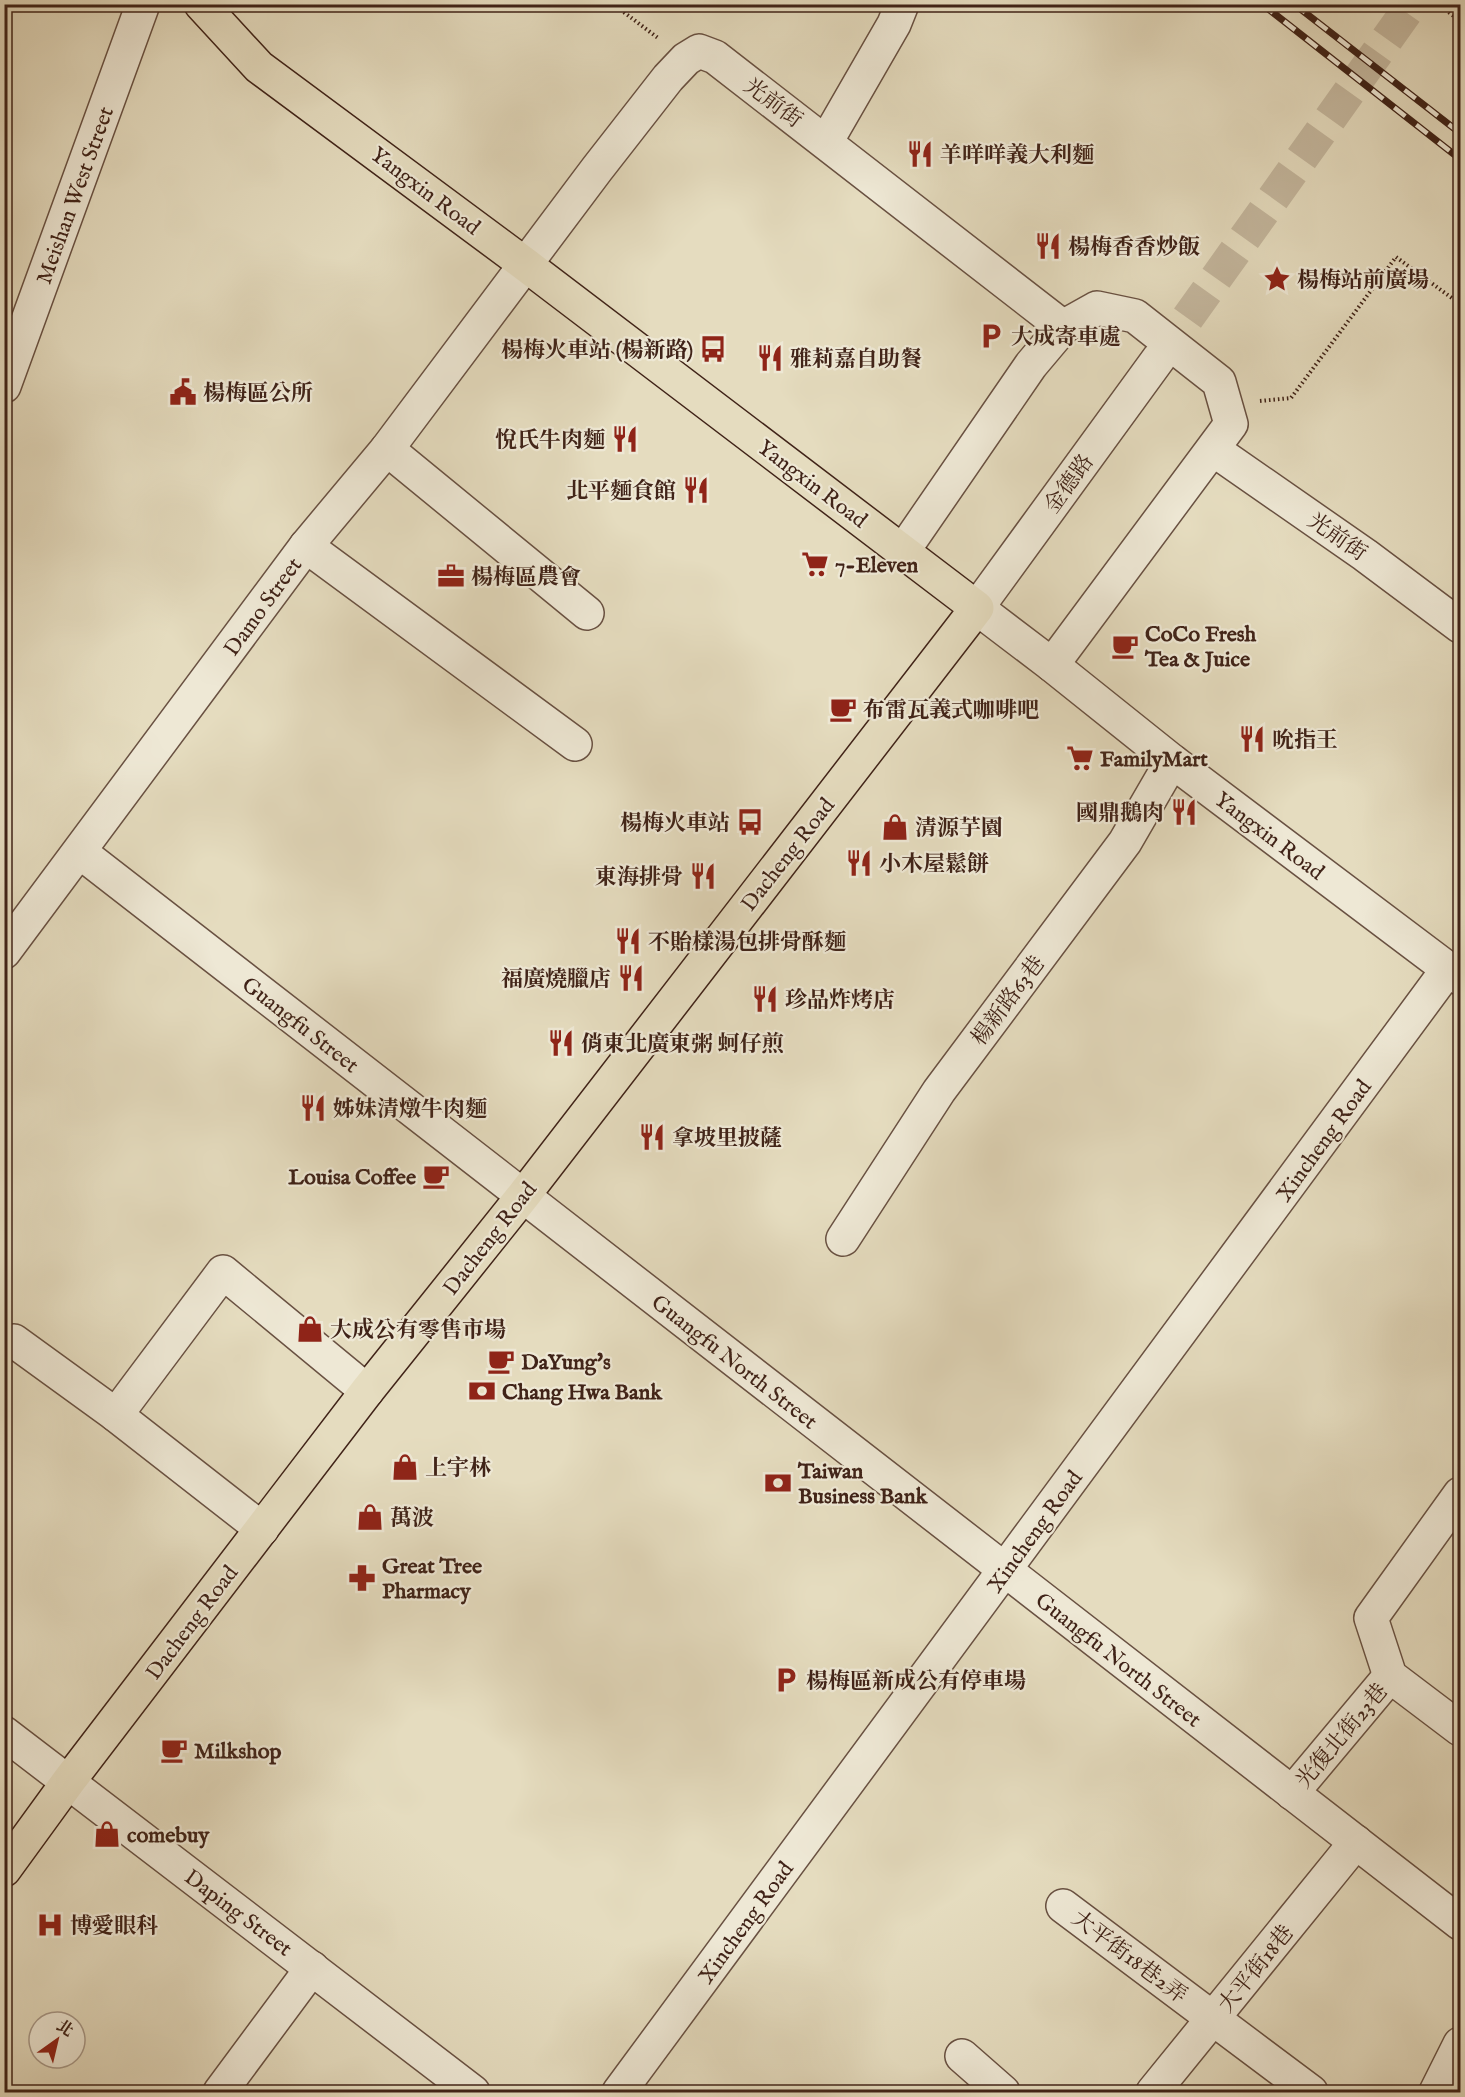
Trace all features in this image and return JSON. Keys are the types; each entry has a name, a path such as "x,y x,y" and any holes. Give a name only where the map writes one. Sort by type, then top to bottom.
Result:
{"main road":[{"name":"Yangxin Road","path":"201,4 259,67 526,265 977,608"},
{"name":"Dacheng Road","path":"4,1870 68,1782 367,1391 523,1197 977,608"}],"street":[{"name":"Meishan West Street","path":"4,386 143,4"},
{"path":"826,142 894,24 902,4"},
{"name":"光前街","path":"686,59 699,51 715,57 1063,327"},
{"path":"526,265 597,169 668,78 686,59"},
{"name":"Damo Street","path":"4,952 306,546 387,449 526,265"},
{"path":"903,551 1031,365 1063,327 1097,308 1134,316 1219,382 1231,424 1214,450 1052,665"},
{"name":"金德路","path":"977,608 1159,358"},
{"path":"387,449 587,613"},
{"name":"光前街","path":"1214,450 1365,555 1461,626"},
{"path":"306,546 575,744"},
{"name":"Yangxin Road","path":"977,608 1172,762 1454,974"},
{"name":"楊新路63巷","path":"843,1239 939,1091 1125,842 1172,762"},
{"name":"Guangfu Street","path":"80,852 523,1197"},
{"name":"Xincheng Road","path":"619,2092 1005,1571 1454,974"},
{"name":"Guangfu North Street","path":"523,1197 1461,1923"},
{"path":"116,1415 223,1272 367,1391"},
{"path":"14,1341 116,1415 262,1529"},
{"name":"光復北街23巷","path":"1461,1494 1371,1618 1390,1676 1461,1729"},
{"name":"光復北街23巷","path":"1292,1793 1390,1676"},
{"name":"Daping Street","path":"4,1733 473,2092"},
{"name":"大平街18巷","path":"1153,2092 1356,1842"},
{"name":"大平街18巷2弄","path":"1063,1906 1311,2092"},
{"path":"220,2092 312,1968"},
{"path":"1436,2092 1461,2044"},
{"path":"962,2056 1003,2092"}],"path":[{"path":"613,4 686,59"},
{"path":"1438,4 1461,21"},
{"path":"1226,405 1291,398 1396,257 1461,304"}],"tunnel":[{"path":"1159,358 1412,4"}],"railway":[{"path":"1262,4 1460,159"},
{"path":"1294,4 1460,133"}],"place":[{"name":"羊咩咩義大利麵","path":"920,154"},
{"name":"楊梅香香炒飯","path":"1048,246"},
{"name":"楊梅站前廣場","path":"1277,279"},
{"name":"大成寄車處","path":"991,336"},
{"name":"楊梅火車站 (楊新路)","path":"713,349"},
{"name":"雅莉嘉自助餐","path":"770,358"},
{"name":"楊梅區公所","path":"183,392"},
{"name":"悅氏牛肉麵","path":"625,439"},
{"name":"北平麵食館","path":"696,490"},
{"name":"7-Eleven","path":"815,564"},
{"name":"楊梅區農會","path":"451,576"},
{"name":"CoCo Fresh Tea & Juice","path":"1125,646"},
{"name":"布雷瓦義式咖啡吧","path":"843,709"},
{"name":"吮指王","path":"1252,739"},
{"name":"FamilyMart","path":"1080,758"},
{"name":"國鼎鵝肉","path":"1184,812"},
{"name":"楊梅火車站","path":"750,822"},
{"name":"清源芋園","path":"895,827"},
{"name":"小木屋鬆餅","path":"859,863"},
{"name":"東海排骨","path":"703,876"},
{"name":"不貽樣湯包排骨酥麵","path":"628,941"},
{"name":"福廣燒臘店","path":"631,978"},
{"name":"珍品炸烤店","path":"765,999"},
{"name":"俏東北廣東粥 蚵仔煎","path":"561,1043"},
{"name":"姊妹清燉牛肉麵","path":"313,1108"},
{"name":"拿坡里披薩","path":"652,1137"},
{"name":"Louisa Coffee","path":"436,1176"},
{"name":"大成公有零售市場","path":"310,1329"},
{"name":"DaYung's","path":"501,1361"},
{"name":"Chang Hwa Bank","path":"482,1391"},
{"name":"上宇林","path":"405,1467"},
{"name":"Taiwan Business Bank","path":"778,1483"},
{"name":"萬波","path":"370,1517"},
{"name":"Great Tree Pharmacy","path":"362,1578"},
{"name":"楊梅區新成公有停車場","path":"786,1680"},
{"name":"Milkshop","path":"174,1750"},
{"name":"comebuy","path":"107,1834"},
{"name":"博愛眼科","path":"50,1925"}]}
